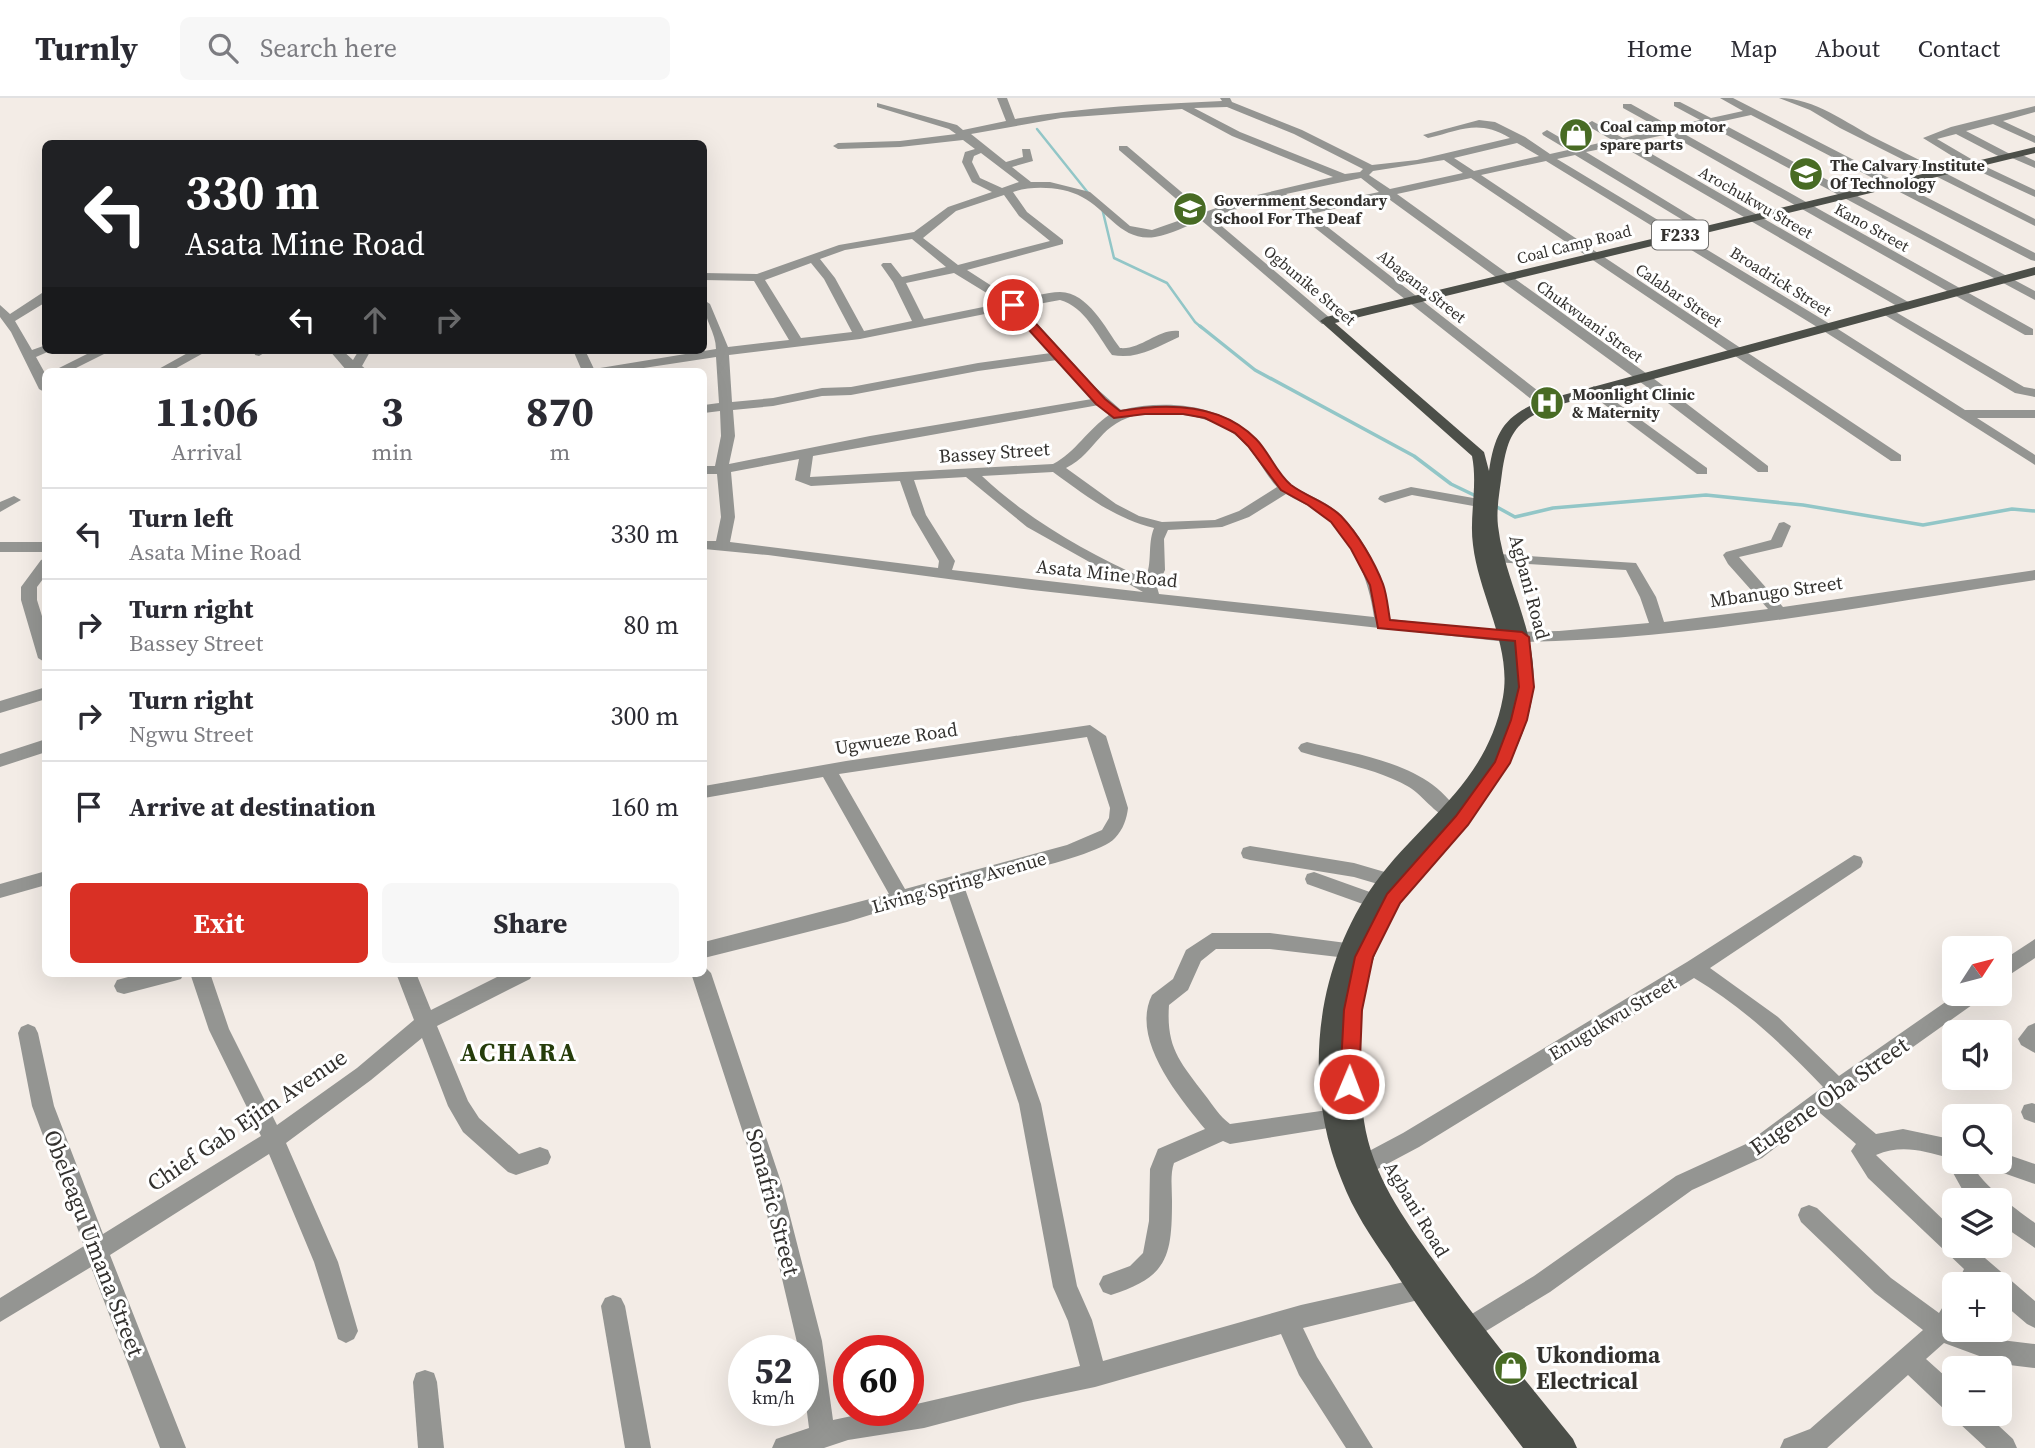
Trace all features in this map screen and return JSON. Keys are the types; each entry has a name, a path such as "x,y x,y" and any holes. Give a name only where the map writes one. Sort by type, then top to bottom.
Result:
{"main road":[{"name":"Coal Camp Road","path":"1326,321 2035,150"},
{"name":"Agbani Road","path":"1428,1288 1364,1165 1349,1094 1353,1010 1364,957 1394,898 1462,821 1502,763 1519,720 1527,687 1484,501 1503,437 1512,422 1530,410 1546,404 2035,271"},
{"name":"Ogbunike Street","path":"1326,321 1475,449"},
{"name":"Agbani Road","path":"1475,449 1482,465 1484,501 1480,545 1514,637 1513,677 1507,716 1480,774 1450,814 1388,880 1347,950 1337,985 1330,1070 1335,1118 1353,1182 1462,1333 1539,1448"},
{"path":"1475,449 1498,453"},
{"name":"Agbani Road","path":"1462,1333 1564,1448"}],"street":[{"path":"1002,98 1011,121"},
{"path":"1725,98 2035,258"},
{"path":"1784,98 1814,108 1935,174 2035,223"},
{"path":"838,146 900,144 965,134 1011,121 1181,102 1226,101"},
{"name":"Chukwuani Street","path":"1226,101 1298,132 1367,172 1389,194 1763,469"},
{"path":"1181,102 1236,134 1345,177"},
{"path":"1678,104 2035,296"},
{"path":"880,105 938,121 965,134 1026,181 1022,185"},
{"name":"Kano Street","path":"1627,106 2029,332"},
{"path":"2035,109 1928,138 1974,165 2035,194"},
{"path":"1303,212 1752,112"},
{"path":"1991,119 2035,140"},
{"name":"Broadrick Street","path":"1427,135 1483,123 1495,125 1826,327 2035,461"},
{"name":"Arochukwu Street","path":"1592,124 1906,306"},
{"path":"1955,129 2035,165"},
{"path":"1547,133 1704,229"},
{"path":"707,276 758,278 863,243 917,235 952,209 1022,185 1050,185 1086,194 1126,229 1153,234 1201,216 1278,193 1521,139"},
{"name":"Ogbunike Street","path":"1123,148 1326,321"},
{"path":"899,281 957,270 1059,242 1023,214 1004,191 976,180 967,162 969,153 985,149"},
{"path":"1006,165 1029,159 1026,151"},
{"name":"Calabar Street","path":"1446,156 1896,458"},
{"name":"Abagana Street","path":"1278,193 1546,404"},
{"path":"917,235 925,248 1013,305 1101,401 1118,415 1145,410 1183,410 1228,423 1253,443 1286,488 1331,514 1358,549 1377,585 1384,625"},
{"path":"813,258 829,278 860,335"},
{"path":"887,265 899,281 919,322"},
{"path":"758,278 797,342"},
{"path":"707,353 860,335 1060,296 1070,298 1089,313 1116,352 1133,353 1175,334"},
{"path":"9,320 42,299"},
{"path":"0,309 9,320 42,380"},
{"path":"707,310 722,342 728,436 721,461 727,488 728,517 722,546"},
{"path":"1887,311 2020,390 2035,393"},
{"path":"27,356 42,350"},
{"path":"66,368 97,354"},
{"path":"167,368 195,354"},
{"path":"339,354 355,368"},
{"path":"609,368 651,356 686,354"},
{"path":"707,409 822,392 850,391 978,367 1060,356"},
{"path":"1594,390 1702,471"},
{"path":"707,470 722,470 807,452 1101,401"},
{"path":"1962,414 2035,414"},
{"name":"Bassey Street","path":"807,452 802,480 811,482 1056,468 1073,458 1104,423 1118,415"},
{"path":"1056,468 1111,507 1134,519 1162,526 1217,524 1244,514 1286,488"},
{"path":"971,474 1014,511 1062,543 1151,592 1157,570 1157,539 1162,526"},
{"path":"905,476 919,514 947,561 944,573"},
{"path":"1385,499 1411,491 1484,501"},
{"path":"0,508 14,500"},
{"path":"1780,613 1733,561 1731,555 1759,546 1777,544 1784,526"},
{"name":"Asata Mine Road","path":"707,545 944,573 1151,592 1384,625 1514,637"},
{"path":"0,547 42,547"},
{"path":"1499,559 1631,566 1648,597 1658,628"},
{"path":"42,569 29,587 29,600 42,644"},
{"name":"Mbanugo Street","path":"1514,637 1574,636 1658,628 1780,613 2035,575"},
{"path":"0,707 42,693"},
{"name":"Ugwueze Road","path":"707,791 828,770 1090,731 1096,734"},
{"name":"Living Spring Avenue","path":"707,949 847,914 1092,844 1113,830 1119,808 1096,734"},
{"path":"0,761 42,746"},
{"path":"1307,748 1385,770 1414,782 1429,791 1450,814"},
{"path":"828,770 900,897"},
{"path":"1250,853 1354,870 1388,880"},
{"name":"Enugukwu Street","path":"1364,1165 1411,1140 1694,968 1854,862"},
{"path":"0,891 42,879"},
{"path":"1314,879 1374,901"},
{"path":"953,882 1030,1104 1065,1287 1080,1321 1095,1375"},
{"path":"1335,1118 1230,1133 1222,1131 1166,1063 1157,1026 1159,1001 1181,984 1193,956 1212,941 1270,941 1347,950"},
{"path":"2012,964 2035,947"},
{"path":"1694,968 1722,984 1803,1051 1830,1095 1874,1146"},
{"path":"124,986 159,977"},
{"path":"201,977 219,1030 273,1140 326,1262 345,1331"},
{"path":"408,977 459,1106 471,1125 516,1165 540,1157"},
{"name":"Chief Gab Ejim Avenue","path":"0,1311 273,1140 364,1074 426,1022 515,977"},
{"name":"Sonafric Street","path":"702,977 771,1185 810,1341 823,1436"},
{"name":"Eugene Oba Street","path":"1462,1333 1542,1284 1684,1184 1754,1152 1955,1006"},
{"path":"2035,1032 2028,1039 2035,1044"},
{"name":"Obeleagu Umana Street","path":"28,1033 43,1106 119,1312 173,1448"},
{"path":"1111,1284 1139,1272 1155,1255 1161,1169 1166,1156 1222,1131"},
{"path":"1942,1148 1929,1141 1886,1138 1863,1151 1869,1166 1969,1272"},
{"path":"2012,1166 2035,1174"},
{"path":"1965,1174 1977,1188"},
{"path":"1809,1215 1913,1310 1942,1316"},
{"path":"2012,1219 2035,1237"},
{"path":"790,1447 848,1428 924,1416 1023,1390 1095,1375 1287,1321 1428,1288"},
{"path":"2012,1296 2035,1316"},
{"path":"613,1307 638,1448"},
{"path":"1287,1321 1308,1366 1360,1448"},
{"path":"1793,1448 1818,1439 1942,1325"},
{"path":"1968,1342 2035,1356"},
{"path":"1908,1358 1942,1390"},
{"path":"425,1381 431,1448"},
{"path":"1981,1426 2004,1448"}],"waterway":[{"path":"1037,129 1089,194"},
{"path":"1102,208 1114,258 1167,283 1202,328"},
{"path":"1200,326 1255,370 1414,456 1451,484 1478,497"},
{"path":"1495,506 1515,517 1553,508 1706,495 1803,505 1923,525 2012,509 2035,511"}],"place":[{"name":"Coal camp motor spare parts","path":"1576,135"},
{"name":"The Calvary Institute Of Technology","path":"1806,174"},
{"name":"Government Secondary School For The Deaf","path":"1190,209"},
{"name":"Moonlight Clinic & Maternity","path":"1547,403"},
{"name":"Ukondioma Electrical","path":"1511,1368"}],"district":[{"name":"ACHARA","path":"519,1052"}],"route":[{"path":"1013,305 1101,401 1118,415 1145,410 1183,410 1209,415 1240,431 1253,443 1286,488 1325,509 1336,519 1358,549 1377,585 1384,625 1522,637 1527,687 1519,720 1502,763 1462,821 1401,888 1375,932 1364,957 1353,1010 1349,1084"}]}
